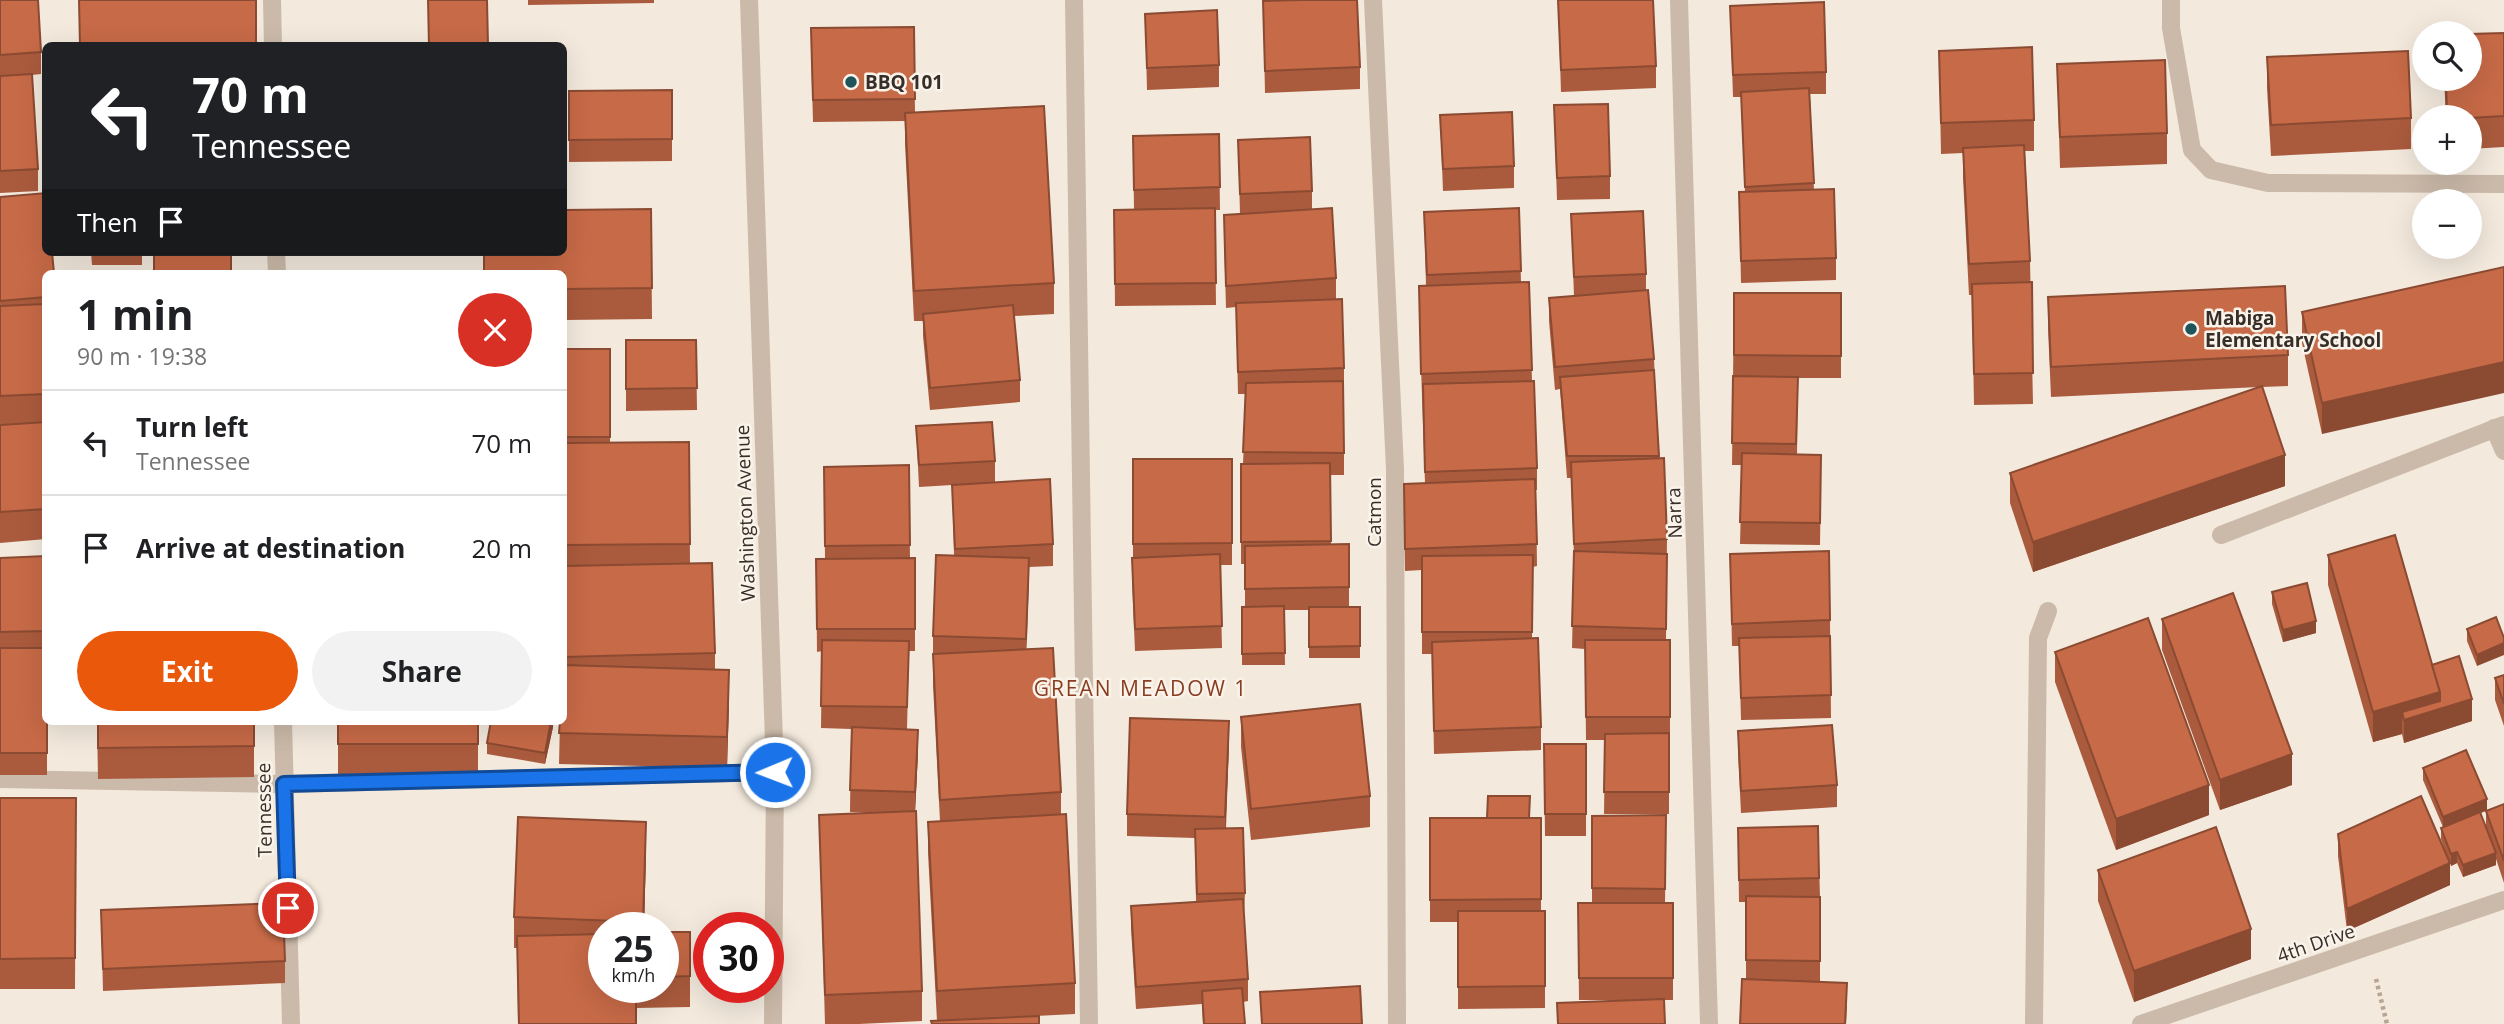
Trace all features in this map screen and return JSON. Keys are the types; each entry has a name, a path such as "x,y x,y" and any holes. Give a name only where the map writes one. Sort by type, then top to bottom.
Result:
{"street":[{"path":"272,0 273,42"},
{"name":"Washington Avenue","path":"749,0 775,772 773,1024"},
{"path":"1074,0 1089,1024"},
{"name":"Catmon","path":"1373,0 1395,469 1397,1024"},
{"name":"Narra","path":"1679,0 1709,1024"},
{"path":"2171,0 2171,28 2192,150 2211,170 2268,183 2504,184"},
{"path":"2221,535 2499,426 2504,451"},
{"path":"2034,1024 2038,638 2048,611"},
{"name":"Tennessee","path":"283,725 291,1024"},
{"path":"0,779 284,784 775,772"},
{"name":"4th Drive","path":"2141,1024 2504,900"}],"path":[{"path":"2368,947 2387,1024"}],"building":[{"path":"0,0 38,0 41,52 0,55"},
{"path":"79,0 256,0 256,42 80,42"},
{"path":"428,0 487,0 488,42 429,42"},
{"path":"1357,0 1360,67 1265,71 1263,1"},
{"path":"1558,0 1653,0 1656,66 1561,70"},
{"path":"1824,2 1826,72 1733,75 1730,6"},
{"path":"1217,10 1219,65 1147,68 1145,14"},
{"path":"914,27 915,99 813,100 811,28"},
{"path":"2504,33 2504,116 2482,117 2482,105 2447,105 2446,91 2482,91 2482,34"},
{"path":"2032,47 2034,120 1941,123 1939,51"},
{"path":"2408,51 2411,118 2271,125 2267,57"},
{"path":"2165,60 2167,133 2060,137 2057,64"},
{"path":"32,74 38,169 0,171 0,76"},
{"path":"1809,88 1814,183 1745,187 1741,92"},
{"path":"672,90 672,139 569,140 569,91"},
{"path":"1608,104 1610,176 1557,178 1554,105"},
{"path":"1044,106 1054,283 914,291 905,113"},
{"path":"1512,112 1514,166 1443,169 1440,115"},
{"path":"1219,134 1220,187 1134,190 1133,136"},
{"path":"1310,137 1312,191 1240,194 1238,140"},
{"path":"2024,145 2030,261 1969,264 1963,148"},
{"path":"1834,189 1836,258 1741,261 1739,192"},
{"path":"42,193 42,256 52,256 54,270 42,270 42,297 0,301 0,197"},
{"path":"1215,208 1216,283 1115,284 1114,210"},
{"path":"1332,208 1336,278 1226,286 1224,215"},
{"path":"1519,208 1521,271 1427,275 1424,212"},
{"path":"651,209 652,288 567,289 567,270 484,270 484,256 567,256 567,210"},
{"path":"1643,211 1646,274 1574,277 1571,214"},
{"path":"154,256 231,256 231,270 154,270"},
{"path":"2504,267 2504,362 2322,403 2302,312"},
{"path":"1529,282 1532,370 1421,374 1419,286"},
{"path":"2032,282 2033,373 1974,374 1972,284"},
{"path":"2285,286 2288,355 2051,367 2048,297"},
{"path":"1648,290 1654,359 1555,367 1549,298"},
{"path":"1734,293 1841,293 1841,356 1734,355"},
{"path":"1342,299 1344,368 1238,372 1236,303"},
{"path":"42,304 42,394 0,396 0,306"},
{"path":"1013,305 1020,380 930,388 923,314"},
{"path":"626,340 696,340 697,388 626,389"},
{"path":"567,349 610,349 610,437 567,437"},
{"path":"1654,370 1659,456 1567,456 1560,377"},
{"path":"1733,376 1798,377 1796,444 1732,443"},
{"path":"1343,381 1344,453 1243,452 1246,383"},
{"path":"1534,381 1537,468 1425,472 1423,384"},
{"path":"2262,386 2285,455 2033,542 2010,473"},
{"path":"42,422 42,509 0,512 0,425"},
{"path":"992,422 995,461 919,465 916,426"},
{"path":"689,442 690,544 567,545 567,443"},
{"path":"1742,453 1821,455 1820,523 1740,522"},
{"path":"1664,458 1667,539 1574,544 1571,462"},
{"path":"1133,459 1232,459 1232,543 1133,544"},
{"path":"1330,463 1331,541 1241,542 1241,464"},
{"path":"909,465 910,545 825,546 824,467"},
{"path":"1050,479 1053,544 955,549 952,485"},
{"path":"1535,479 1537,544 1405,549 1404,484"},
{"path":"2395,535 2440,692 2373,712 2328,555"},
{"path":"1349,544 1349,587 1245,589 1245,546"},
{"path":"1574,551 1667,554 1666,629 1572,626"},
{"path":"1829,551 1830,620 1732,624 1730,554"},
{"path":"1220,554 1222,626 1135,629 1132,558"},
{"path":"936,555 1029,558 1026,639 933,636"},
{"path":"1533,555 1532,632 1422,632 1422,556"},
{"path":"42,556 42,631 0,632 0,558"},
{"path":"915,558 915,629 817,629 816,559"},
{"path":"712,563 715,653 567,657 567,566"},
{"path":"2307,583 2316,621 2283,630 2272,592"},
{"path":"2233,593 2292,754 2220,780 2162,619"},
{"path":"1284,606 1285,653 1242,654 1242,607"},
{"path":"1309,607 1360,607 1360,646 1309,647"},
{"path":"2496,617 2504,643 2477,655 2467,629"},
{"path":"2148,618 2209,785 2116,819 2055,652"},
{"path":"1830,636 1831,695 1741,698 1739,638"},
{"path":"1538,638 1541,727 1434,731 1432,642"},
{"path":"822,640 909,641 907,707 821,706"},
{"path":"1585,640 1670,640 1670,717 1586,717"},
{"path":"0,648 42,648 42,725 47,725 47,753 0,753"},
{"path":"1053,648 1061,792 940,800 933,654"},
{"path":"2459,656 2472,699 2404,720 2402,712 2440,701 2432,665"},
{"path":"567,665 729,670 727,737 559,733 560,725 567,725"},
{"path":"2504,675 2504,704 2495,678"},
{"path":"1360,704 1370,796 1251,809 1241,717"},
{"path":"1130,718 1229,721 1225,817 1127,814"},
{"path":"98,725 254,725 254,746 98,748"},
{"path":"338,725 478,725 478,744 338,744"},
{"path":"490,725 550,725 545,753 487,743"},
{"path":"1832,725 1837,785 1741,791 1738,731"},
{"path":"852,727 918,730 915,792 850,790"},
{"path":"1669,733 1669,792 1604,792 1605,734"},
{"path":"1544,744 1586,744 1586,814 1545,814"},
{"path":"2466,750 2487,799 2443,817 2423,768"},
{"path":"1488,796 1530,796 1529,818 1487,818"},
{"path":"2421,796 2450,863 2347,909 2338,834"},
{"path":"0,798 76,798 75,958 0,959"},
{"path":"2504,804 2504,861 2486,811"},
{"path":"916,811 922,991 825,995 819,815"},
{"path":"2480,812 2496,853 2463,865 2457,852 2451,854 2441,828"},
{"path":"1066,814 1075,983 937,991 928,822"},
{"path":"1666,815 1665,889 1592,888 1592,816"},
{"path":"518,817 646,822 643,912 588,912 588,920 514,917"},
{"path":"1430,818 1541,818 1541,899 1430,900"},
{"path":"1818,826 1819,878 1739,880 1738,828"},
{"path":"2216,827 2251,929 2134,971 2098,870"},
{"path":"1243,828 1245,893 1197,894 1195,829"},
{"path":"1746,896 1820,897 1820,961 1746,960"},
{"path":"1243,899 1248,979 1136,987 1131,906"},
{"path":"283,903 285,961 103,969 101,910"},
{"path":"1578,903 1673,903 1673,978 1579,978"},
{"path":"1458,911 1545,911 1545,986 1458,987"},
{"path":"679,932 690,932 690,976 679,976"},
{"path":"588,934 588,1003 636,1003 636,1024 519,1024 517,936"},
{"path":"1742,979 1847,983 1845,1024 1740,1024"},
{"path":"1360,986 1362,1024 1262,1024 1260,992"},
{"path":"1242,988 1245,1024 1204,1024 1202,991"},
{"path":"1664,999 1665,1024 1558,1024 1557,1003"},
{"path":"1039,1016 1039,1024 932,1024 931,1021"}],"place":[{"name":"BBQ 101","path":"851,82"},
{"name":"Mabiga Elementary School","path":"2191,329"}],"district":[{"name":"GREAN MEADOW 1","path":"1141,689"}],"route":[{"path":"288,908 284,784 775,772"}]}
